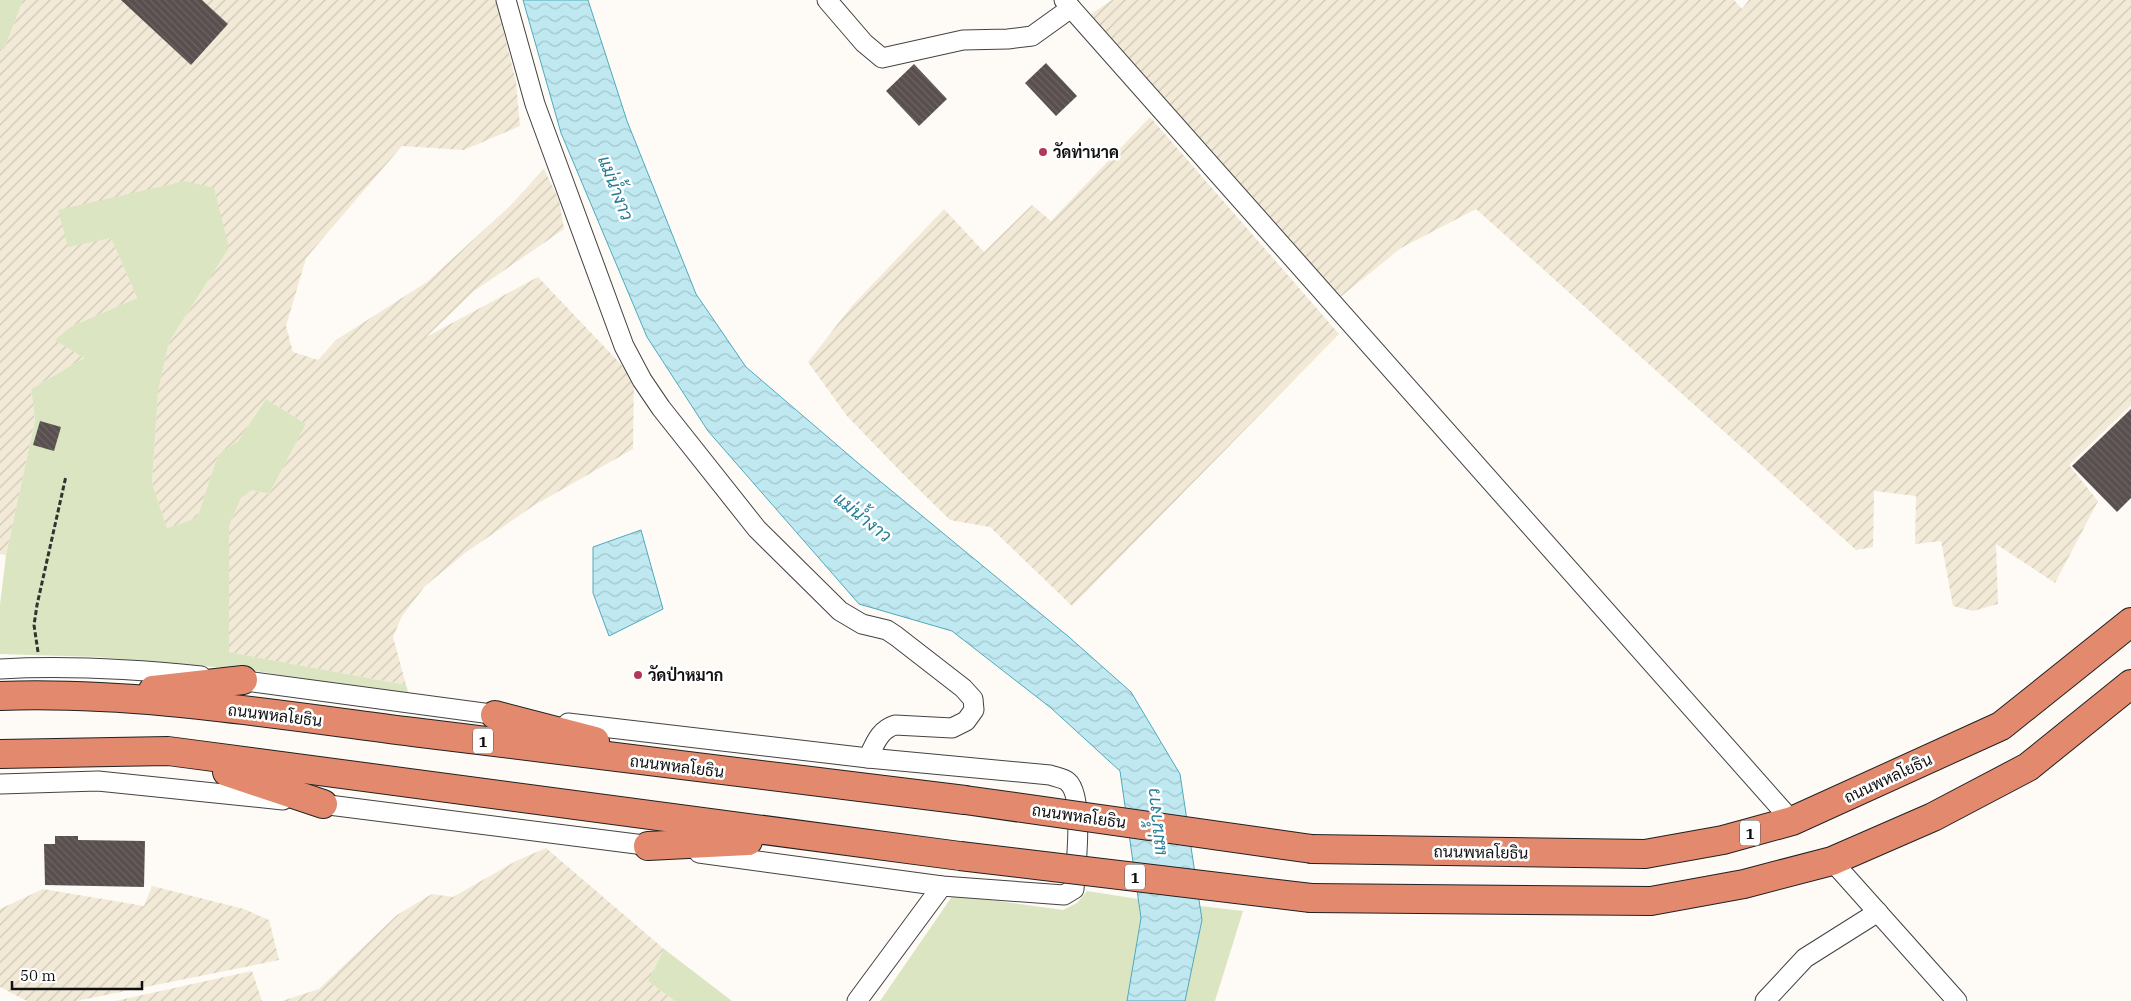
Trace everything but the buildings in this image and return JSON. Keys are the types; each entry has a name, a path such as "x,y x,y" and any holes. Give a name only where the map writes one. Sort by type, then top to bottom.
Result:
{"highway":[{"name":"ถนนพหลโยธิน","path":"0,696 58,694 244,710 715,771 965,800 1312,849 1645,854 1722,840 1792,821 2001,726 2131,622"},
{"path":"95,697 243,680"},
{"name":"1","path":"0,754 168,751 960,856 1311,898 1651,901 1744,884 1832,861 1933,816 2028,767 2131,684"},
{"path":"495,715 715,771"},
{"path":"168,751 323,804"},
{"path":"648,846 822,838"}],"street":[{"path":"506,0 535,104 624,346 642,380 757,529 840,611 862,624 887,630 953,679 973,699 974,710 966,721 952,728 895,725 888,727 881,732 868,758"},
{"path":"827,0 864,43 882,58 963,40 1008,39 1032,36 1068,4 1792,821"},
{"path":"0,668 40,666 134,669 243,680 495,715 868,758 1050,775 1067,781 1074,790 1078,842 1074,889 1064,896 942,886 323,804 106,782 0,784"},
{"path":"1832,861 1957,1001"},
{"path":"857,1001 942,886"},
{"path":"1765,1001 1805,958 1878,912"}],"path":[{"path":"40,666 34,626 66,476"}],"shaded area":[{"path":"23,0 496,0 516,82 520,126 464,150 402,146 306,258 286,326 293,352 318,360 336,340 427,282 509,207 544,169 559,200 564,229 474,291 426,337 538,277 634,378 633,449 533,506 465,553 425,586 402,616 393,637 406,685 229,652 229,526 241,498 252,490 269,494 306,424 266,399 238,441 218,455 197,518 167,528 152,483 158,391 169,342 229,248 111,238 137,298 70,327 56,340 84,358 31,389 35,420 6,555 0,554 0,48 4,50"},
{"path":"1112,0 1734,0 1742,9 1749,0 2131,0 2131,405 2069,465 2098,501 2055,583 1996,544 1998,604 1973,611 1953,606 1941,541 1915,544 1916,496 1874,491 1873,547 1856,550 1476,209 1401,248 1338,299 1088,16"},
{"path":"1150,117 1339,334 1072,606 990,527 950,520 847,416 808,362 851,307 944,209 984,252 1032,205 1051,221"},
{"path":"546,848 664,949 648,981 675,1001 282,1001 319,989 397,915 432,894 453,897 516,861"},
{"path":"152,886 244,909 269,920 279,960 76,1001 27,1001 0,987 0,909 43,889 144,906"},
{"path":"252,971 262,1001 115,1001"}],"green space":[{"path":"0,0 23,0 4,50 0,48"},
{"path":"185,181 214,188 229,248 169,342 158,392 152,483 167,528 197,518 218,455 238,441 266,399 306,424 269,494 252,490 241,498 229,526 229,652 406,685 409,695 250,670 97,657 0,654 0,605 6,555 35,420 31,389 84,358 55,340 70,327 137,298 111,238 68,247 58,210"},
{"path":"1087,891 1138,899 1141,918 1127,1001 880,1001 953,895 1063,910 1077,903"},
{"path":"1200,906 1243,911 1215,1001 1185,1001 1202,920"},
{"path":"664,949 732,1001 675,1001 648,981"}],"water":[{"name":"แม่น้ำงาว","path":"523,0 588,0 627,121 696,294 746,367 858,463 1069,637 1131,692 1180,774 1202,920 1185,1001 1127,1001 1141,918 1120,771 1051,708 952,631 859,604 708,431 647,337 561,133"},
{"path":"641,530 663,609 609,636 593,593 593,547"}],"place":[{"name":"วัดท่านาค","path":"1043,152"},
{"name":"วัดป่าหมาก","path":"638,675"}]}
